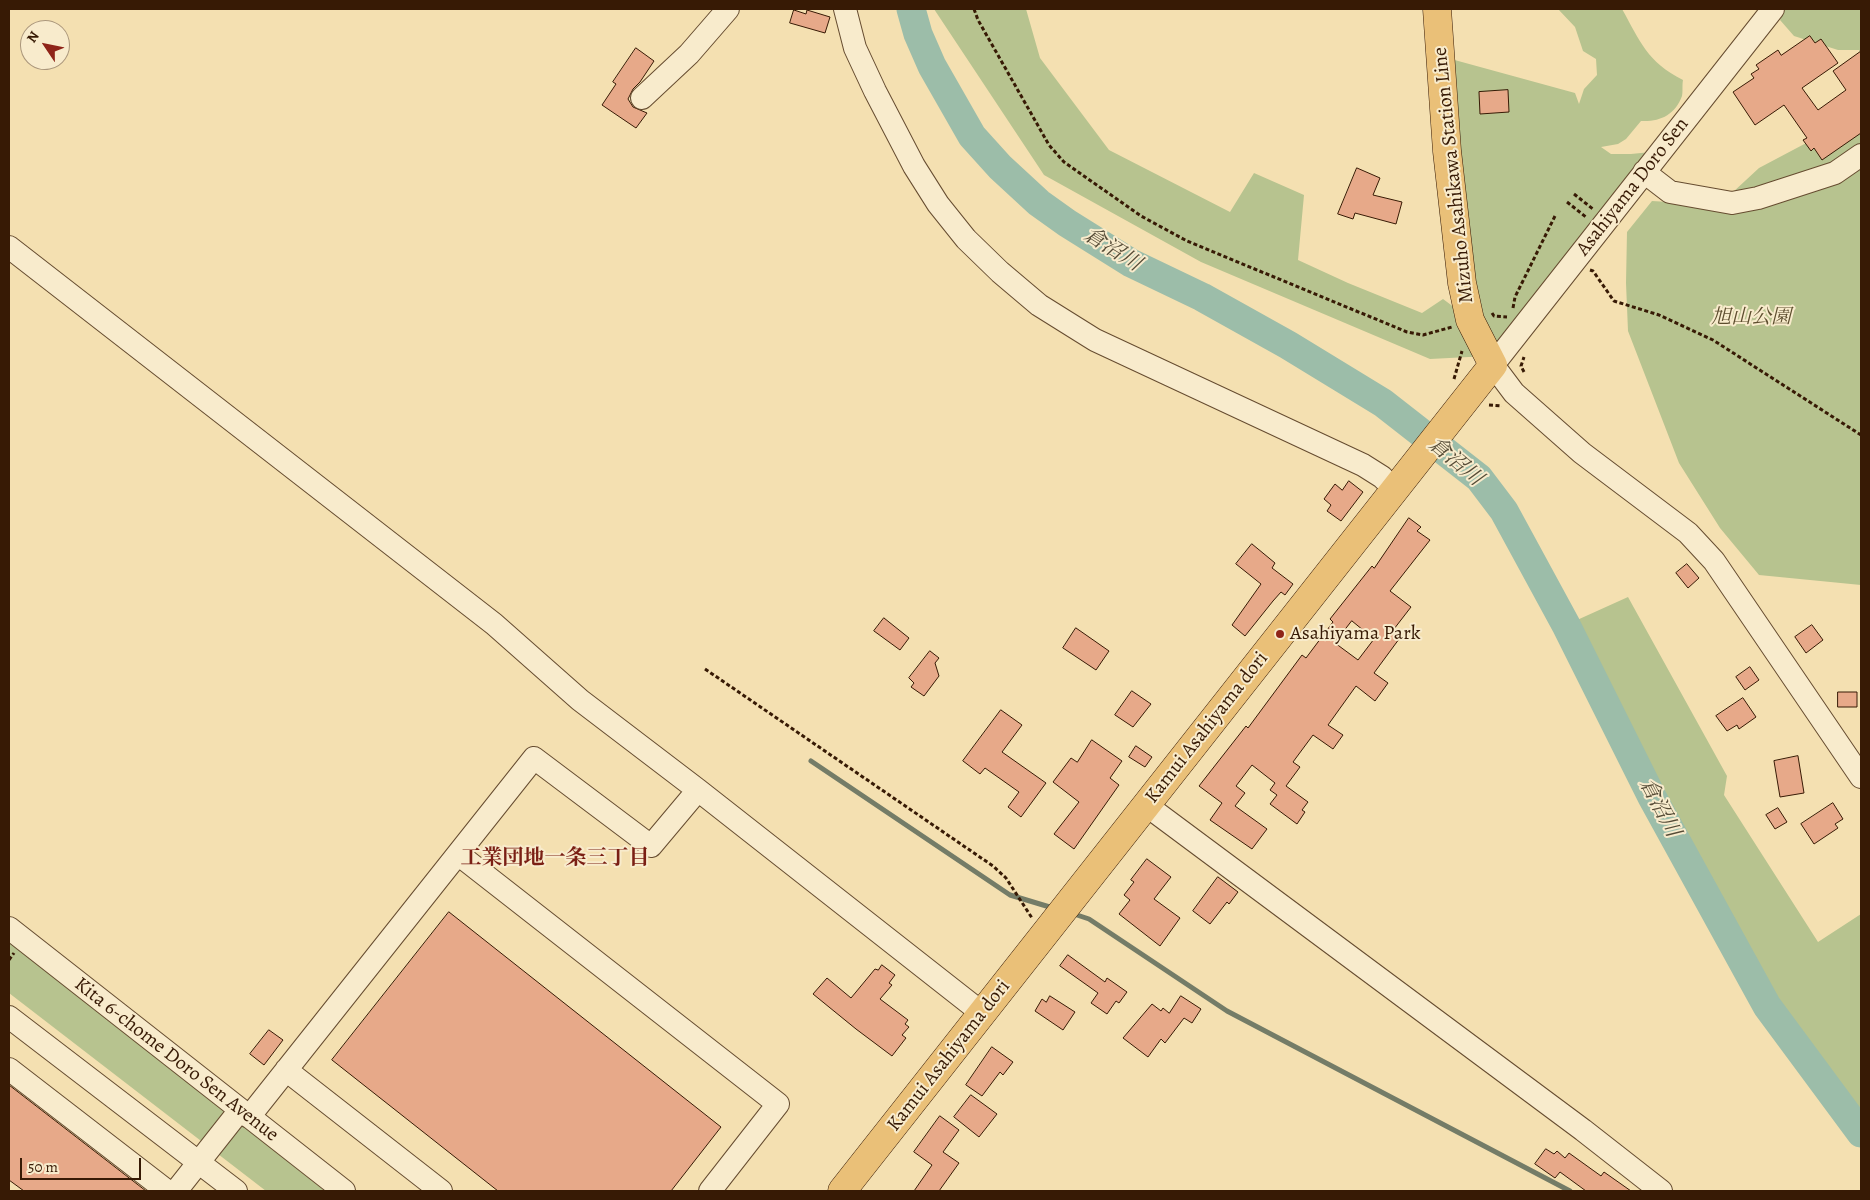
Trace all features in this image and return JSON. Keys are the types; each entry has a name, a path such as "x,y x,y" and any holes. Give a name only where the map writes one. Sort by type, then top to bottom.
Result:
{"main road":[{"name":"Mizuho Asahikawa Station Line","path":"1437,9 1449,171 1462,283 1470,320 1493,365"},
{"name":"Kamui Asahiyama dori","path":"842,1191 1493,365"}],"street":[{"path":"642,98 689,54 728,9"},
{"path":"845,9 855,48 874,91 914,166 938,204 966,239 1006,278 1039,305 1095,340 1363,465 1382,477 1402,480"},
{"name":"Asahiyama Doro Sen","path":"1493,365 1773,9"},
{"path":"1644,172 1670,192 1732,202 1758,198 1835,173 1861,155"},
{"path":"9,246 494,624 580,700 982,1013"},
{"path":"1493,365 1514,393 1582,453 1688,533 1714,562 1861,777"},
{"path":"176,1191 199,1163 286,1070 534,758 651,846 698,790"},
{"path":"1146,805 1583,1130 1661,1191"},
{"path":"458,854 778,1104 710,1191"},
{"name":"Kita 6-chome Doro Sen Avenue","path":"9,929 344,1191"},
{"path":"9,1017 236,1191"},
{"path":"9,1069 167,1191"},
{"path":"286,1070 441,1191"}],"path":[{"path":"974,9 978,20 1048,145 1064,162 1141,216 1187,241 1407,332 1423,335 1470,320"},
{"path":"1574,194 1603,224"},
{"path":"1567,202 1603,224"},
{"path":"1511,316 1515,297 1554,216"},
{"path":"1574,262 1593,271 1614,300 1659,314 1713,340 1861,435"},
{"path":"705,669 993,866 1056,919"}],"green space":[{"path":"934,9 1026,9 1040,58 1109,150 1230,212 1254,173 1304,195 1298,260 1422,313 1443,299 1470,319 1440,56 1575,93 1579,104 1584,89 1597,75 1596,59 1583,51 1575,27 1558,9 1622,9 1646,50 1661,66 1683,80 1682,94 1679,103 1671,113 1660,119 1641,121 1626,139 1618,144 1601,147 1611,154 1661,151 1488,356 1430,359 1201,262 1044,175"},
{"path":"1785,9 1861,9 1861,56 1859,50 1838,50 1794,36 1780,20"},
{"name":"旭山公園","path":"1861,114 1861,585 1759,575 1720,528 1679,463 1628,331 1626,283 1627,232 1652,201 1719,205 1759,168"},
{"path":"1628,597 1727,776 1724,795 1818,942 1861,914 1861,1133 1767,1006 1652,797 1566,625"},
{"path":"11,941 325,1191 266,1191 9,993 9,944"}],"building":[{"path":"794,10 806,14 807,10 830,17 825,33 790,23"},
{"path":"1810,36 1815,43 1821,39 1838,63 1802,88 1818,110 1846,90 1833,71 1861,51 1861,133 1822,160 1814,148 1811,151 1803,140 1807,138 1784,105 1755,125 1733,92 1754,78 1751,74 1759,69 1756,65 1778,50 1781,55"},
{"path":"636,48 654,61 633,89 628,99 633,107 647,113 636,128 602,105 616,84 613,82"},
{"path":"1508,90 1509,112 1480,114 1479,92"},
{"path":"1357,168 1380,178 1373,195 1402,202 1396,224 1355,213 1353,219 1338,214"},
{"path":"1349,481 1363,492 1341,521 1327,511 1331,505 1324,499 1335,484 1342,490"},
{"path":"1409,518 1421,527 1417,531 1430,540 1390,591 1411,607 1394,629 1402,635 1374,673 1388,683 1375,701 1356,686 1328,725 1343,735 1333,749 1313,735 1293,762 1300,767 1286,786 1308,802 1302,810 1305,812 1297,824 1270,804 1277,795 1270,790 1275,783 1252,765 1236,786 1245,793 1235,806 1267,829 1252,849 1210,820 1222,803 1199,786 1246,726 1248,728 1302,655 1306,658 1333,622 1330,619 1372,566 1374,568","holes":["1352,621 1374,639 1358,660 1335,643"]},
{"path":"1252,544 1275,563 1272,568 1293,584 1285,595 1281,592 1245,636 1232,625 1261,584 1236,564"},
{"path":"1687,564 1699,578 1688,588 1676,573"},
{"path":"884,618 909,638 900,650 874,631"},
{"path":"1812,625 1823,640 1806,653 1795,637"},
{"path":"1076,628 1109,651 1096,670 1063,648"},
{"path":"930,651 939,658 935,663 939,676 924,696 911,687 914,683 909,678"},
{"path":"1750,667 1759,680 1745,690 1736,677"},
{"path":"1132,691 1151,704 1133,727 1115,715"},
{"path":"1838,692 1857,692 1857,707 1838,707"},
{"path":"1743,698 1756,717 1739,729 1737,725 1727,731 1716,716"},
{"path":"1001,710 1022,725 1002,752 1046,783 1021,817 1008,807 1019,792 985,768 980,774 963,761"},
{"path":"1092,740 1122,761 1110,778 1119,785 1074,849 1054,834 1079,802 1053,782 1071,758 1077,762"},
{"path":"1136,746 1152,757 1145,767 1129,757"},
{"path":"1798,756 1804,793 1780,797 1774,761"},
{"path":"1833,803 1843,819 1835,824 1838,828 1814,844 1801,824"},
{"path":"1778,808 1787,822 1775,829 1766,815"},
{"path":"1147,859 1171,877 1154,899 1180,918 1160,946 1119,914 1130,900 1124,895 1134,882 1131,880"},
{"path":"1218,877 1238,892 1229,904 1227,902 1210,924 1193,911"},
{"path":"449,912 721,1127 671,1191 498,1191 332,1060"},
{"path":"1068,955 1105,982 1107,978 1127,992 1119,1003 1116,1001 1107,1014 1091,1003 1098,993 1060,966"},
{"path":"882,965 895,975 889,983 892,985 880,999 908,1020 905,1024 909,1027 902,1035 906,1038 892,1056 813,994 827,978 851,998 875,969 878,970"},
{"path":"1050,996 1075,1012 1063,1030 1035,1011 1042,999 1046,1002"},
{"path":"1181,996 1201,1009 1192,1023 1184,1018 1165,1043 1161,1039 1148,1057 1123,1038 1152,1004 1161,1011 1163,1008 1169,1013"},
{"path":"269,1030 283,1040 264,1065 250,1054"},
{"path":"992,1047 1013,1062 1003,1075 1000,1072 982,1096 966,1085"},
{"path":"9,1085 146,1191 24,1191 9,1180"},
{"path":"971,1095 997,1114 979,1137 954,1117"},
{"path":"940,1116 959,1130 943,1152 959,1163 939,1191 914,1191 932,1165 914,1152"},
{"path":"1546,1149 1554,1154 1557,1151 1565,1158 1569,1153 1601,1176 1604,1172 1631,1191 1586,1191 1560,1172 1555,1178 1535,1164"}],"waterway":[{"name":"倉沼川","path":"911,9 918,34 932,66 972,136 1000,167 1039,203 1131,263 1202,297 1288,345 1383,403 1479,478 1504,511 1566,625 1652,797 1767,1006 1861,1133"},
{"path":"811,761 1010,895 1053,908"},
{"path":"1071,913 1089,919 1227,1011 1570,1191"}],"place":[{"name":"Asahiyama Park","path":"1280,634"}],"district":[{"name":"工業団地一条三丁目","path":"555,859"}]}
